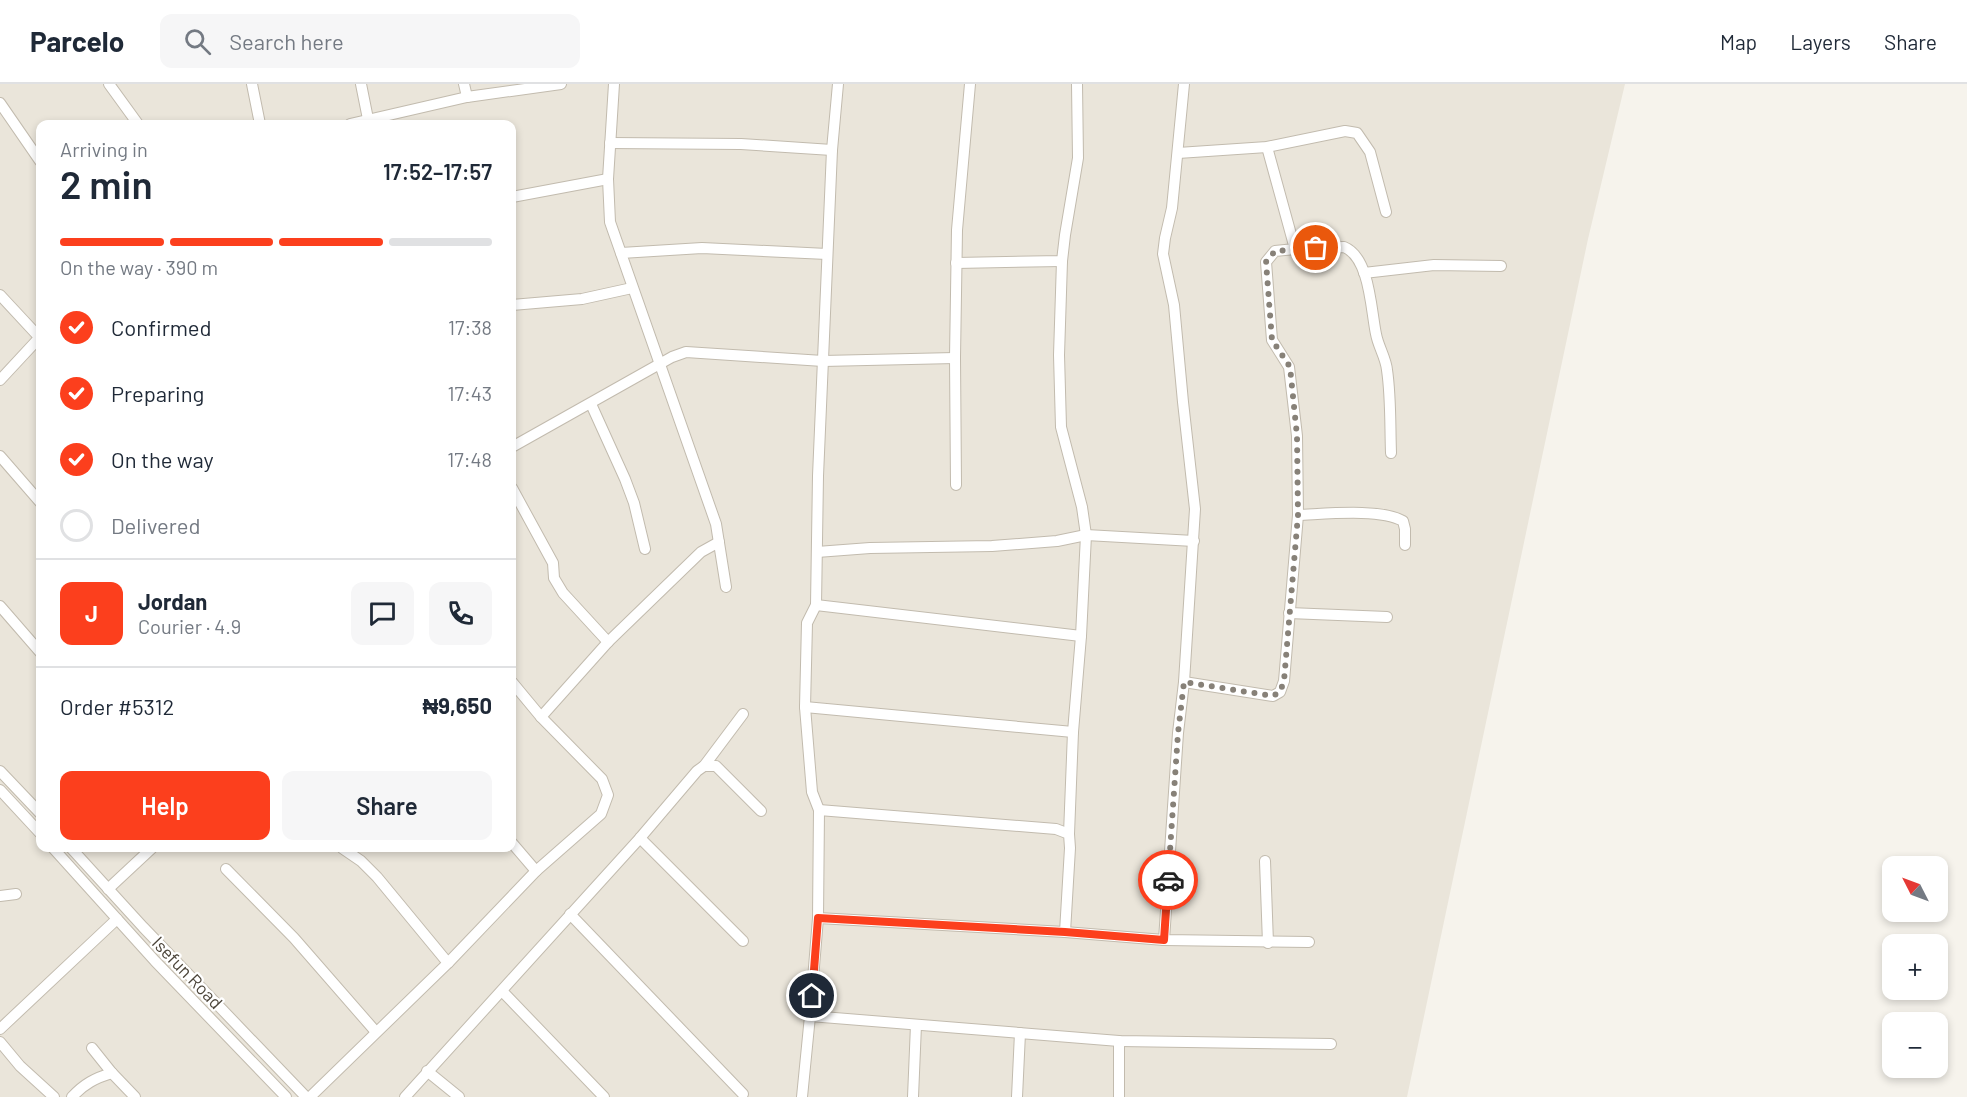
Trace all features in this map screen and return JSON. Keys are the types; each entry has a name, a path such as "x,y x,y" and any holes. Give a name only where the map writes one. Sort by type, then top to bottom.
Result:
{"street":[{"path":"109,84 135,120"},
{"path":"252,84 259,120"},
{"path":"361,84 368,119"},
{"path":"464,84 467,97"},
{"path":"364,120 467,97 561,84"},
{"path":"614,84 608,179 610,222 716,524 726,587"},
{"path":"802,1097 818,918 819,810 812,792 805,707 807,623 816,605 831,150 837,84"},
{"path":"956,485 954,358 957,230 970,84"},
{"path":"1065,932 1073,732 1086,535 1082,507 1061,427 1059,355 1062,261 1078,158 1077,84"},
{"path":"1164,940 1196,509 1174,305 1163,254 1172,208 1184,84"},
{"path":"0,103 36,155"},
{"path":"1178,153 1267,147 1345,131 1357,133 1370,152 1386,212"},
{"path":"610,143 741,144 831,150"},
{"path":"1267,147 1295,249"},
{"path":"516,196 608,179"},
{"path":"1184,682 1273,696 1280,692 1284,681 1298,515 1297,436 1290,367 1272,340 1266,262 1275,251 1344,247 1350,249 1355,255 1369,285 1376,337 1387,368 1391,453"},
{"path":"621,253 702,248 827,254"},
{"path":"956,262 1062,261"},
{"path":"1364,273 1434,265 1501,266"},
{"path":"516,305 582,299 632,288"},
{"path":"0,295 36,334"},
{"path":"0,380 36,342"},
{"path":"516,444 679,355 697,352 823,361 954,358"},
{"path":"591,404 634,503 645,549"},
{"path":"0,456 36,496"},
{"path":"516,495 553,563 554,578 563,593 608,642"},
{"path":"1298,515 1376,513 1394,516 1402,521 1405,529 1405,545"},
{"path":"817,552 870,548 992,546 1056,541 1086,535 1194,541"},
{"path":"541,717 608,642 701,552 719,542"},
{"path":"816,605 1081,636"},
{"path":"0,606 36,647"},
{"path":"1290,613 1387,617"},
{"path":"310,1097 448,963 536,871 601,814 608,795 602,779 541,717 516,687"},
{"path":"805,707 1073,732"},
{"path":"405,1097 640,838 697,771 704,766 743,714"},
{"path":"704,766 716,766 761,811"},
{"path":"0,771 36,804"},
{"path":"0,790 36,829"},
{"path":"819,810 1056,829 1069,834"},
{"path":"640,838 743,941"},
{"path":"516,848 536,871"},
{"name":"Isefun Road","path":"57,852 155,961 286,1097"},
{"name":"Isefun Road","path":"75,852 306,1097"},
{"path":"108,889 148,852"},
{"path":"348,852 377,877 448,963"},
{"path":"1265,861 1268,943"},
{"path":"226,869 294,938 376,1032"},
{"path":"0,896 16,894"},
{"path":"570,914 576,917 743,1094"},
{"path":"818,918 1164,940 1309,942"},
{"path":"0,1029 117,919"},
{"path":"502,991 604,1097"},
{"path":"810,1016 1119,1041 1331,1044"},
{"path":"913,1097 916,1025"},
{"path":"1017,1097 1020,1034"},
{"path":"1119,1041 1119,1097"},
{"path":"0,1042 20,1066 54,1097"},
{"path":"92,1048 135,1097"},
{"path":"428,1071 459,1097"},
{"path":"72,1097 81,1086 91,1080 112,1073"}],"shaded area":[{"path":"0,84 1625,84 1588,239 1407,1097 0,1097"}],"way so far":[{"path":"1168,880 1178,733 1184,682 1273,696 1280,692 1284,681 1298,515 1297,436 1290,367 1272,340 1266,262 1275,251 1316,248"}],"route":[{"path":"812,996 818,918 1164,940 1168,880"}]}
